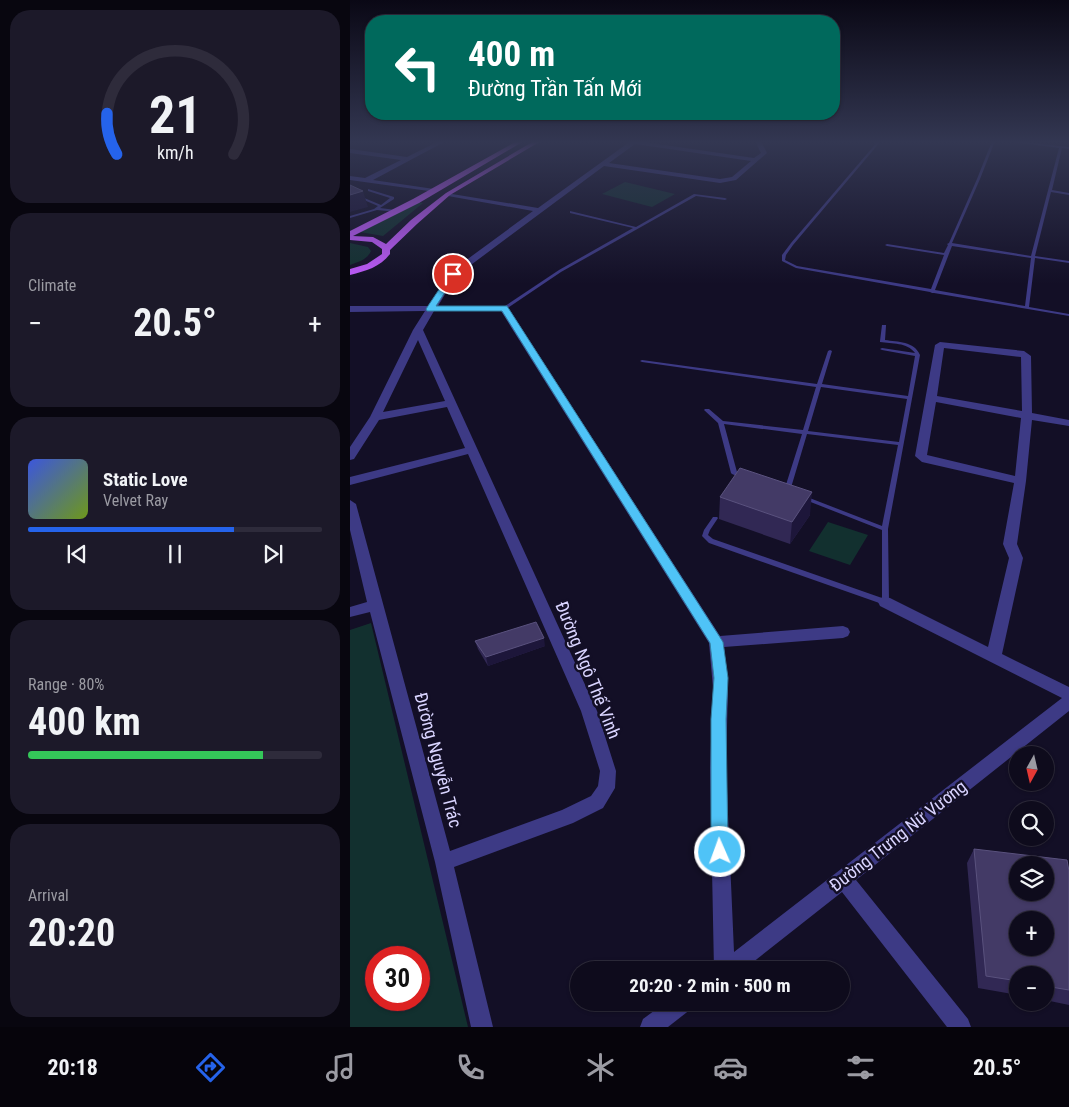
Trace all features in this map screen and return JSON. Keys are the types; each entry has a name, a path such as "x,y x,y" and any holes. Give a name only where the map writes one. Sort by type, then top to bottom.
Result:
{"main road":[{"path":"350,234 438,189"},
{"path":"350,278 360,270 381,260 386,254 386,249 414,222 457,189"},
{"path":"350,238 374,240 382,244 386,249"},
{"path":"350,272 360,270"}],"street":[{"path":"421,189 434,191"},
{"path":"350,456 375,417 418,330 453,274 568,189"},
{"path":"448,194 539,210"},
{"path":"350,309 504,308 716,642 721,678 718,719 719,826 726,961"},
{"name":"Đường Ngô Thế Vinh","path":"418,330 589,710 608,771 606,788 597,802 567,817 444,862"},
{"path":"994,655 1016,558 1010,544 1020,481 1027,415 1026,356 1024,354 942,344 938,346 921,456 1020,481"},
{"path":"930,398 1069,423"},
{"path":"375,417 450,403"},
{"path":"350,481 472,450"},
{"name":"Đường Nguyễn Trác","path":"350,504 444,862 482,1027"},
{"path":"885,602 1069,694"},
{"path":"350,612 375,605"},
{"path":"716,642 843,632"},
{"name":"Đường Trưng Nữ Vương","path":"738,961 1069,702"},
{"path":"844,878 960,1027"},
{"path":"651,1027 672,1011"}],"lane":[{"path":"839,189 792,244 784,255 783,260 796,267 1069,316"},
{"path":"932,292 944,254 975,189"},
{"path":"350,217 376,209 393,198 369,190"},
{"path":"1027,308 1033,257 1049,191 1069,194"},
{"path":"350,193 381,206"},
{"path":"504,308 560,271 695,195 725,199"},
{"path":"376,209 396,211"},
{"path":"571,212 636,228"},
{"path":"950,244 1069,262"},
{"path":"887,245 944,254"},
{"path":"716,518 705,536 710,541 885,602 886,529 918,355 917,350 912,346 882,341 884,326"},
{"path":"882,349 918,355"},
{"path":"787,491 830,351"},
{"path":"642,361 909,398"},
{"path":"708,410 721,422 734,473 751,479"},
{"path":"721,422 901,444"},
{"path":"778,488 886,529"}],"green space":[{"path":"612,189 654,189 675,194 652,207 602,194"},
{"path":"418,202 423,203 383,236 360,232"},
{"path":"350,243 368,247 371,251 365,259 350,265"},
{"path":"828,522 868,535 850,565 809,551"},
{"path":"371,623 468,1027 350,1027 350,630"}],"building":[{"path":"350,189 363,191 350,195"},
{"path":"740,468 812,492 792,522 720,497"},
{"path":"536,622 544,638 486,657 475,641"},
{"path":"974,849 1033,856 1009,856 1009,901 1054,901 1054,858 1067,860 1069,871 1069,990 1054,988 1054,966 1009,966 1009,980 986,976"}],"route":[{"path":"453,274 430,309 504,308 716,642 721,678 718,719 720,852"}]}
